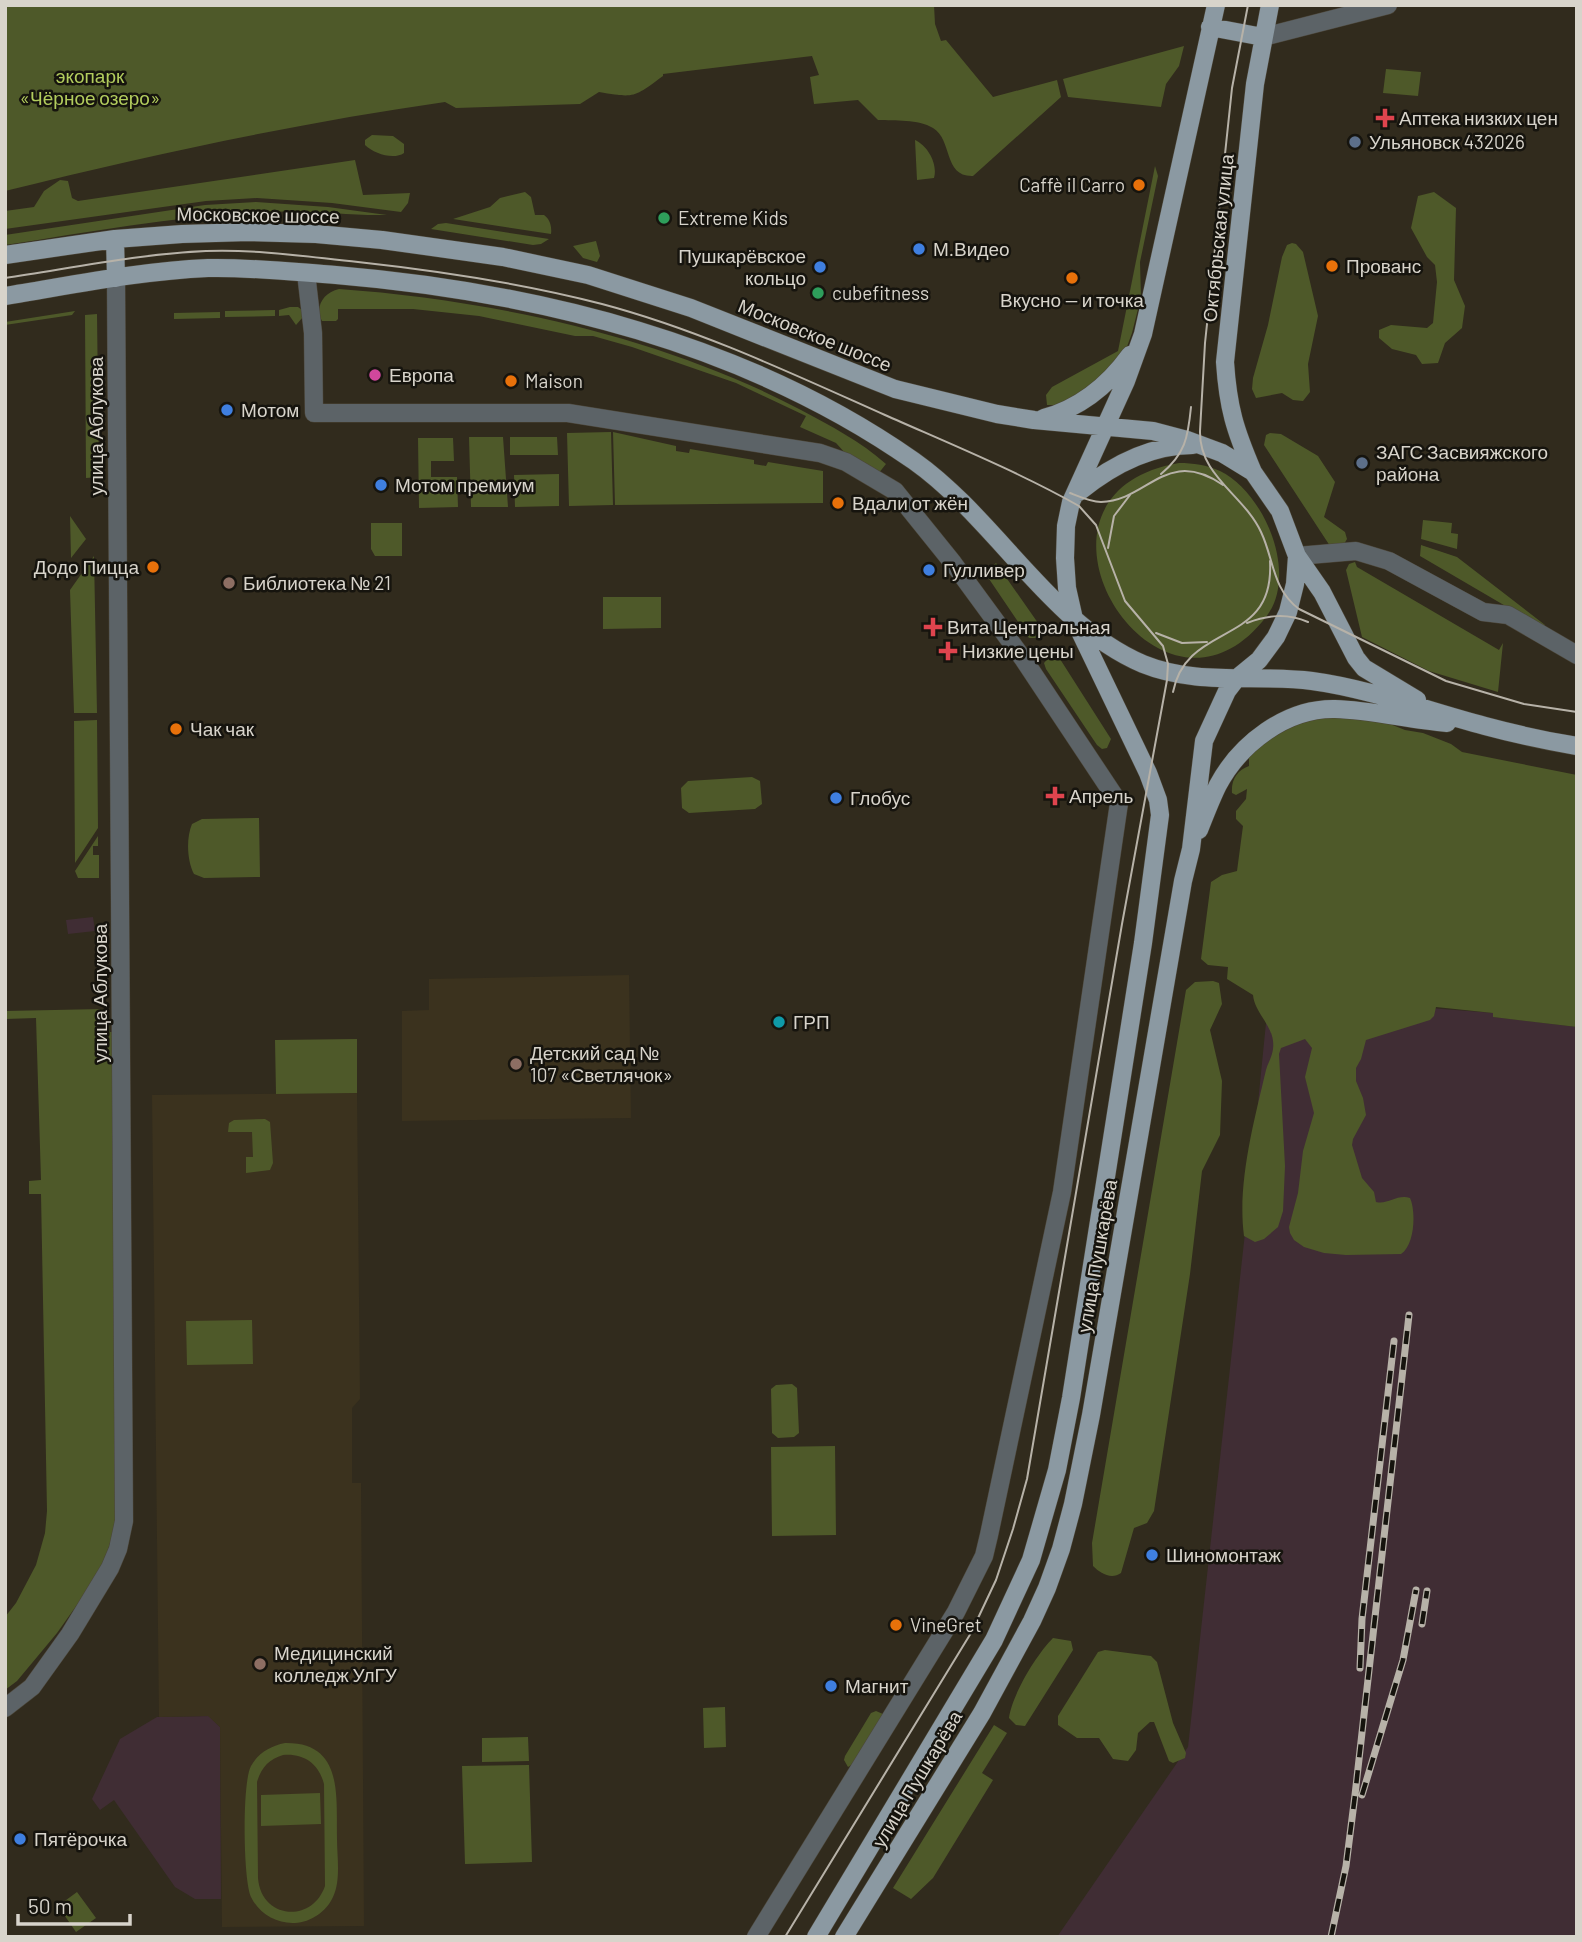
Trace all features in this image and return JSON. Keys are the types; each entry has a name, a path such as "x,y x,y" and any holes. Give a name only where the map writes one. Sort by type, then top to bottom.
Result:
{"main road":[{"path":"1073,619 1067,588 1066,526 1074,495 1126,381 1143,334 1216,5"},
{"name":"Октябрьская улица","path":"1253,472 1234,429 1227,396 1226,362 1255,84 1270,5"},
{"path":"1210,27 1263,37"},
{"name":"Московское шоссе","path":"5,255 115,239 182,234 316,234 382,240 503,257 588,275 691,308 895,389 997,414 1163,433 1222,453 1253,472 1280,511 1297,556 1322,592 1356,658 1364,668 1438,712"},
{"name":"улица Аблукова","path":"115,239 116,278"},
{"path":"5,296 116,278 210,268 306,273 441,286 595,316 667,340 782,387 883,439 927,470 957,496 1073,619 1115,650 1155,668 1195,677 1237,678"},
{"path":"1034,420 1067,409 1096,391 1121,368 1143,334"},
{"path":"1074,495 1108,471 1135,458 1167,448 1200,445"},
{"name":"улица Пушкарёва","path":"844,1937 982,1713 1032,1621 1061,1549 1091,1415 1183,881 1191,849 1204,741 1217,710 1237,678 1259,660 1276,638 1288,612 1295,584 1297,556"},
{"name":"улица Пушкарёва","path":"816,1937 995,1640 1031,1560 1064,1434 1143,943 1160,815 1158,800 1143,760 1073,619"},
{"name":"Московское шоссе","path":"1237,678 1312,681 1364,691 1485,726 1577,746"},
{"path":"1191,849 1217,786 1231,763 1250,744 1288,719 1332,709 1485,726"}],"street":[{"path":"1263,37 1388,5"},
{"path":"306,273 313,333 314,413 568,413 820,453 846,462 895,491 953,563 1024,660 1119,803 1062,1192 984,1556 956,1612 756,1937"},
{"name":"улица Аблукова","path":"5,1708 32,1687 71,1634 110,1568 118,1549 124,1521 116,278"},
{"path":"1297,556 1356,551 1389,561 1483,612 1508,615 1577,655"}],"shaded area":[{"path":"93,917 95,931 68,934 66,920"},
{"name":"Детский сад № 107 «Светлячок»","path":"629,975 631,1118 402,1121 402,1011 429,1010 429,979"},
{"path":"1352,1002 1494,1013 1494,1017 1577,1027 1577,1937 1057,1937 1188,1747 1268,1003"},
{"path":"357,1093 360,1399 352,1408 352,1483 361,1483 364,1926 222,1927 220,1727 208,1716 159,1717 152,1095"},
{"path":"209,1716 220,1727 221,1899 195,1899 175,1887 114,1800 100,1810 92,1799 120,1739 157,1717"}],"green space":[{"name":"экопарк «Чёрное озеро»","path":"5,5 934,5 935,24 941,41 946,40 993,97 1057,80 1061,97 973,176 957,171 939,134 927,125 878,120 858,100 814,104 810,77 819,75 812,56 663,74 639,92 620,95 599,92 580,104 456,108 445,102 390,110 224,141 5,191"},
{"path":"1184,46 1179,66 1166,84 1161,107 1068,97 1063,79"},
{"path":"1386,69 1421,72 1418,96 1383,93"},
{"path":"372,135 393,136 404,144 404,153 390,156 373,151 365,145 365,140"},
{"path":"915,140 924,146 931,156 935,167 934,178 917,180"},
{"path":"355,160 363,195 410,193 408,203 401,212 332,203 257,198 206,201 5,229 5,211 34,207 44,191 60,180 68,181 72,198 78,201"},
{"path":"1155,166 1158,176 1140,262 1141,297 1125,352 1095,388 1058,405 1047,405 1046,395 1052,387 1118,351"},
{"path":"525,192 531,197 535,215 544,215 548,219 551,234 453,219 490,207 500,198"},
{"path":"1434,192 1456,208 1454,280 1465,306 1462,328 1445,343 1438,363 1422,364 1416,355 1392,349 1379,338 1379,330 1391,325 1427,328 1433,323 1437,282 1435,265 1427,257 1411,228 1418,196"},
{"path":"256,202 328,207 387,215 241,213 140,224 5,245 5,235 205,205"},
{"path":"446,223 549,239 533,245 431,229"},
{"path":"596,241 600,256 597,262 583,258 573,246"},
{"path":"1292,243 1303,252 1318,316 1308,364 1310,392 1303,401 1293,400 1282,393 1256,398 1252,389 1253,378 1268,325 1282,257 1287,245"},
{"path":"339,289 457,302 576,326 635,343 748,384 834,428 886,464 878,474 846,454 836,443 800,427 806,416 736,383 593,336 575,336 479,316 413,309 338,309 336,321 322,321 319,311 322,301 329,293"},
{"path":"290,307 302,310 303,317 296,325 289,315 279,316 279,310"},
{"path":"275,310 275,316 225,317 225,311"},
{"path":"75,311 72,315 5,325 5,322"},
{"path":"220,312 220,318 174,319 174,313"},
{"path":"97,314 99,477 86,478 85,315"},
{"path":"611,432 613,505 569,506 567,433"},
{"path":"613,432 676,446 676,451 689,453 690,449 754,460 754,464 766,466 768,462 823,471 823,503 615,505"},
{"path":"1281,434 1318,456 1335,482 1324,517 1345,532 1347,539 1343,546 1330,546 1264,445 1266,435"},
{"path":"469,437 503,437 508,507 471,507"},
{"path":"510,437 557,437 558,455 510,455"},
{"path":"418,438 453,438 454,461 431,461 431,477 457,477 458,507 419,508"},
{"path":"1179,463 1210,467 1236,482 1251,497 1263,516 1278,558 1279,580 1275,600 1266,617 1224,652 1181,656 1143,638 1113,604 1098,562 1100,520 1126,484"},
{"path":"559,474 559,506 515,507 514,475"},
{"path":"70,516 86,539 71,558"},
{"path":"1423,520 1452,523 1451,533 1458,534 1457,549 1421,539"},
{"path":"371,523 402,523 402,556 375,556 371,549"},
{"path":"1421,545 1457,557 1545,625 1543,628 1420,556"},
{"path":"94,556 97,713 74,713 70,590"},
{"path":"1355,562 1357,567 1499,650 1503,643 1498,692 1429,671 1362,637 1346,570 1349,564"},
{"path":"996,563 1038,623 1041,630 1038,638 1029,638 985,573"},
{"path":"603,597 661,597 661,628 603,629"},
{"path":"1051,655 1057,655 1060,659 1111,739 1107,748 1102,749 1097,745 1046,669 1044,663"},
{"path":"1321,714 1385,722 1405,730 1423,733 1451,744 1462,752 1577,775 1577,1027 1436,1007 1430,1020 1366,1040 1356,1068 1356,1081 1366,1115 1352,1145 1362,1178 1374,1192 1376,1202 1410,1198 1413,1211 1412,1236 1406,1250 1401,1254 1324,1253 1304,1247 1294,1240 1290,1233 1303,1151 1314,1113 1305,1077 1312,1048 1305,1039 1281,1048 1279,1054 1285,1166 1283,1211 1278,1227 1264,1239 1255,1242 1244,1236 1243,1195 1248,1153 1273,1041 1253,995 1227,979 1228,967 1208,965 1201,959 1211,882 1222,875 1237,871 1243,826 1236,819 1236,811 1246,799 1247,789 1236,795 1232,793 1234,780 1241,770 1249,766 1249,755 1282,729"},
{"path":"97,720 98,828 75,863 74,721"},
{"path":"752,777 760,781 762,804 755,809 689,813 682,808 681,788 688,781"},
{"path":"259,818 260,877 204,878 194,874 188,849 192,824 202,819"},
{"path":"98,836 98,846 93,846 93,855 99,855 99,878 78,878 75,871"},
{"path":"1195,982 1219,983 1222,1004 1210,1030 1222,1081 1220,1135 1202,1171 1190,1274 1154,1511 1147,1523 1134,1528 1121,1573 1110,1576 1093,1566 1092,1543 1186,990"},
{"path":"103,1009 109,1015 110,1032 113,1032 118,1497 114,1531 101,1571 57,1633 17,1681 5,1690 5,1617 16,1603 36,1565 45,1533 47,1511 41,1194 29,1194 29,1181 41,1180 36,1018 5,1019 5,1011"},
{"path":"357,1039 357,1093 276,1094 275,1040"},
{"path":"265,1119 270,1122 273,1163 270,1170 246,1173 246,1157 253,1157 252,1132 228,1132 229,1123 234,1120"},
{"path":"252,1320 253,1364 187,1365 186,1321"},
{"path":"792,1384 797,1388 799,1433 794,1437 778,1438 772,1433 771,1389 776,1385"},
{"path":"835,1446 836,1535 772,1536 771,1447"},
{"path":"1053,1638 1071,1641 1073,1650 1025,1726 1016,1725 1009,1718 1015,1698 1032,1665"},
{"path":"1105,1650 1151,1656 1157,1662 1173,1723 1186,1753 1185,1758 1173,1763 1169,1761 1154,1722 1150,1722 1138,1733 1136,1750 1128,1761 1113,1759 1099,1738 1077,1738 1058,1725 1058,1716 1098,1652"},
{"path":"725,1707 726,1747 704,1748 703,1708"},
{"path":"876,1711 883,1714 853,1764 848,1767 845,1756 871,1713"},
{"path":"994,1725 1007,1733 982,1773 993,1780 933,1878 911,1899 893,1888"},
{"path":"528,1737 529,1761 482,1762 482,1738"},
{"path":"280,1744 304,1745 318,1752 327,1762 336,1790 338,1868 335,1890 322,1912 307,1921 295,1923 275,1920 254,1903 246,1872 245,1810 248,1776 258,1757","holes":["283,1755 310,1761 324,1784 325,1886 319,1898 309,1907 288,1912 277,1909 261,1892 258,1878 257,1782 263,1768 270,1762"]},
{"path":"529,1765 532,1862 465,1864 462,1766"},
{"path":"320,1793 321,1824 261,1826 261,1795"},
{"path":"77,1892 96,1918 76,1932 58,1906"}],"tram line":[{"path":"1248,5 1232,88 1205,343 1200,431 1207,461 1253,519 1261,532 1279,583 1290,601 1299,609 1446,681 1524,704 1577,712"},
{"path":"5,278 156,255 244,251 480,278 572,297 639,315 781,369 983,458 1079,506 1096,525 1125,601 1163,646 1168,664 1167,680 1122,924 1027,1479 1013,1529 996,1580 971,1633 785,1937"},
{"path":"1161,474 1184,445 1191,407"},
{"path":"1070,493 1097,502 1117,499 1158,478 1186,471 1203,474 1223,485"},
{"path":"1108,548 1114,516 1130,495"},
{"path":"1173,692 1181,669 1195,653 1245,622 1259,608 1268,589 1270,561"},
{"path":"1247,623 1278,616 1308,622"},
{"path":"1156,633 1182,643 1207,642"}],"railway":[{"path":"1331,1937 1346,1866 1355,1795 1409,1315"},
{"path":"1360,1668 1362,1619 1394,1341"},
{"path":"1362,1795 1403,1660 1416,1590"},
{"path":"1422,1624 1427,1591"}],"place":[{"name":"Аптека низких цен","path":"1385,118"},
{"name":"Ульяновск 432026","path":"1355,142"},
{"name":"Caffè il Carro","path":"1139,185"},
{"name":"Extreme Kids","path":"664,218"},
{"name":"М.Видео","path":"919,249"},
{"name":"Прованс","path":"1332,266"},
{"name":"Пушкарёвское кольцо","path":"820,267"},
{"name":"Вкусно — и точка","path":"1072,278"},
{"name":"cubefitness","path":"818,293"},
{"name":"Европа","path":"375,375"},
{"name":"Maison","path":"511,381"},
{"name":"Мотом","path":"227,410"},
{"name":"ЗАГС Засвияжского района","path":"1362,463"},
{"name":"Мотом премиум","path":"381,485"},
{"name":"Вдали от жён","path":"838,503"},
{"name":"Додо Пицца","path":"153,567"},
{"name":"Гулливер","path":"929,570"},
{"name":"Библиотека № 21","path":"229,583"},
{"name":"Вита Центральная","path":"933,627"},
{"name":"Низкие цены","path":"948,651"},
{"name":"Чак чак","path":"176,729"},
{"name":"Апрель","path":"1055,796"},
{"name":"Глобус","path":"836,798"},
{"name":"ГРП","path":"779,1022"},
{"name":"Детский сад № 107 «Светлячок»","path":"516,1064"},
{"name":"Шиномонтаж","path":"1152,1555"},
{"name":"VineGret","path":"896,1625"},
{"name":"Медицинский колледж УлГУ","path":"260,1664"},
{"name":"Магнит","path":"831,1686"},
{"name":"Пятёрочка","path":"20,1839"}]}
